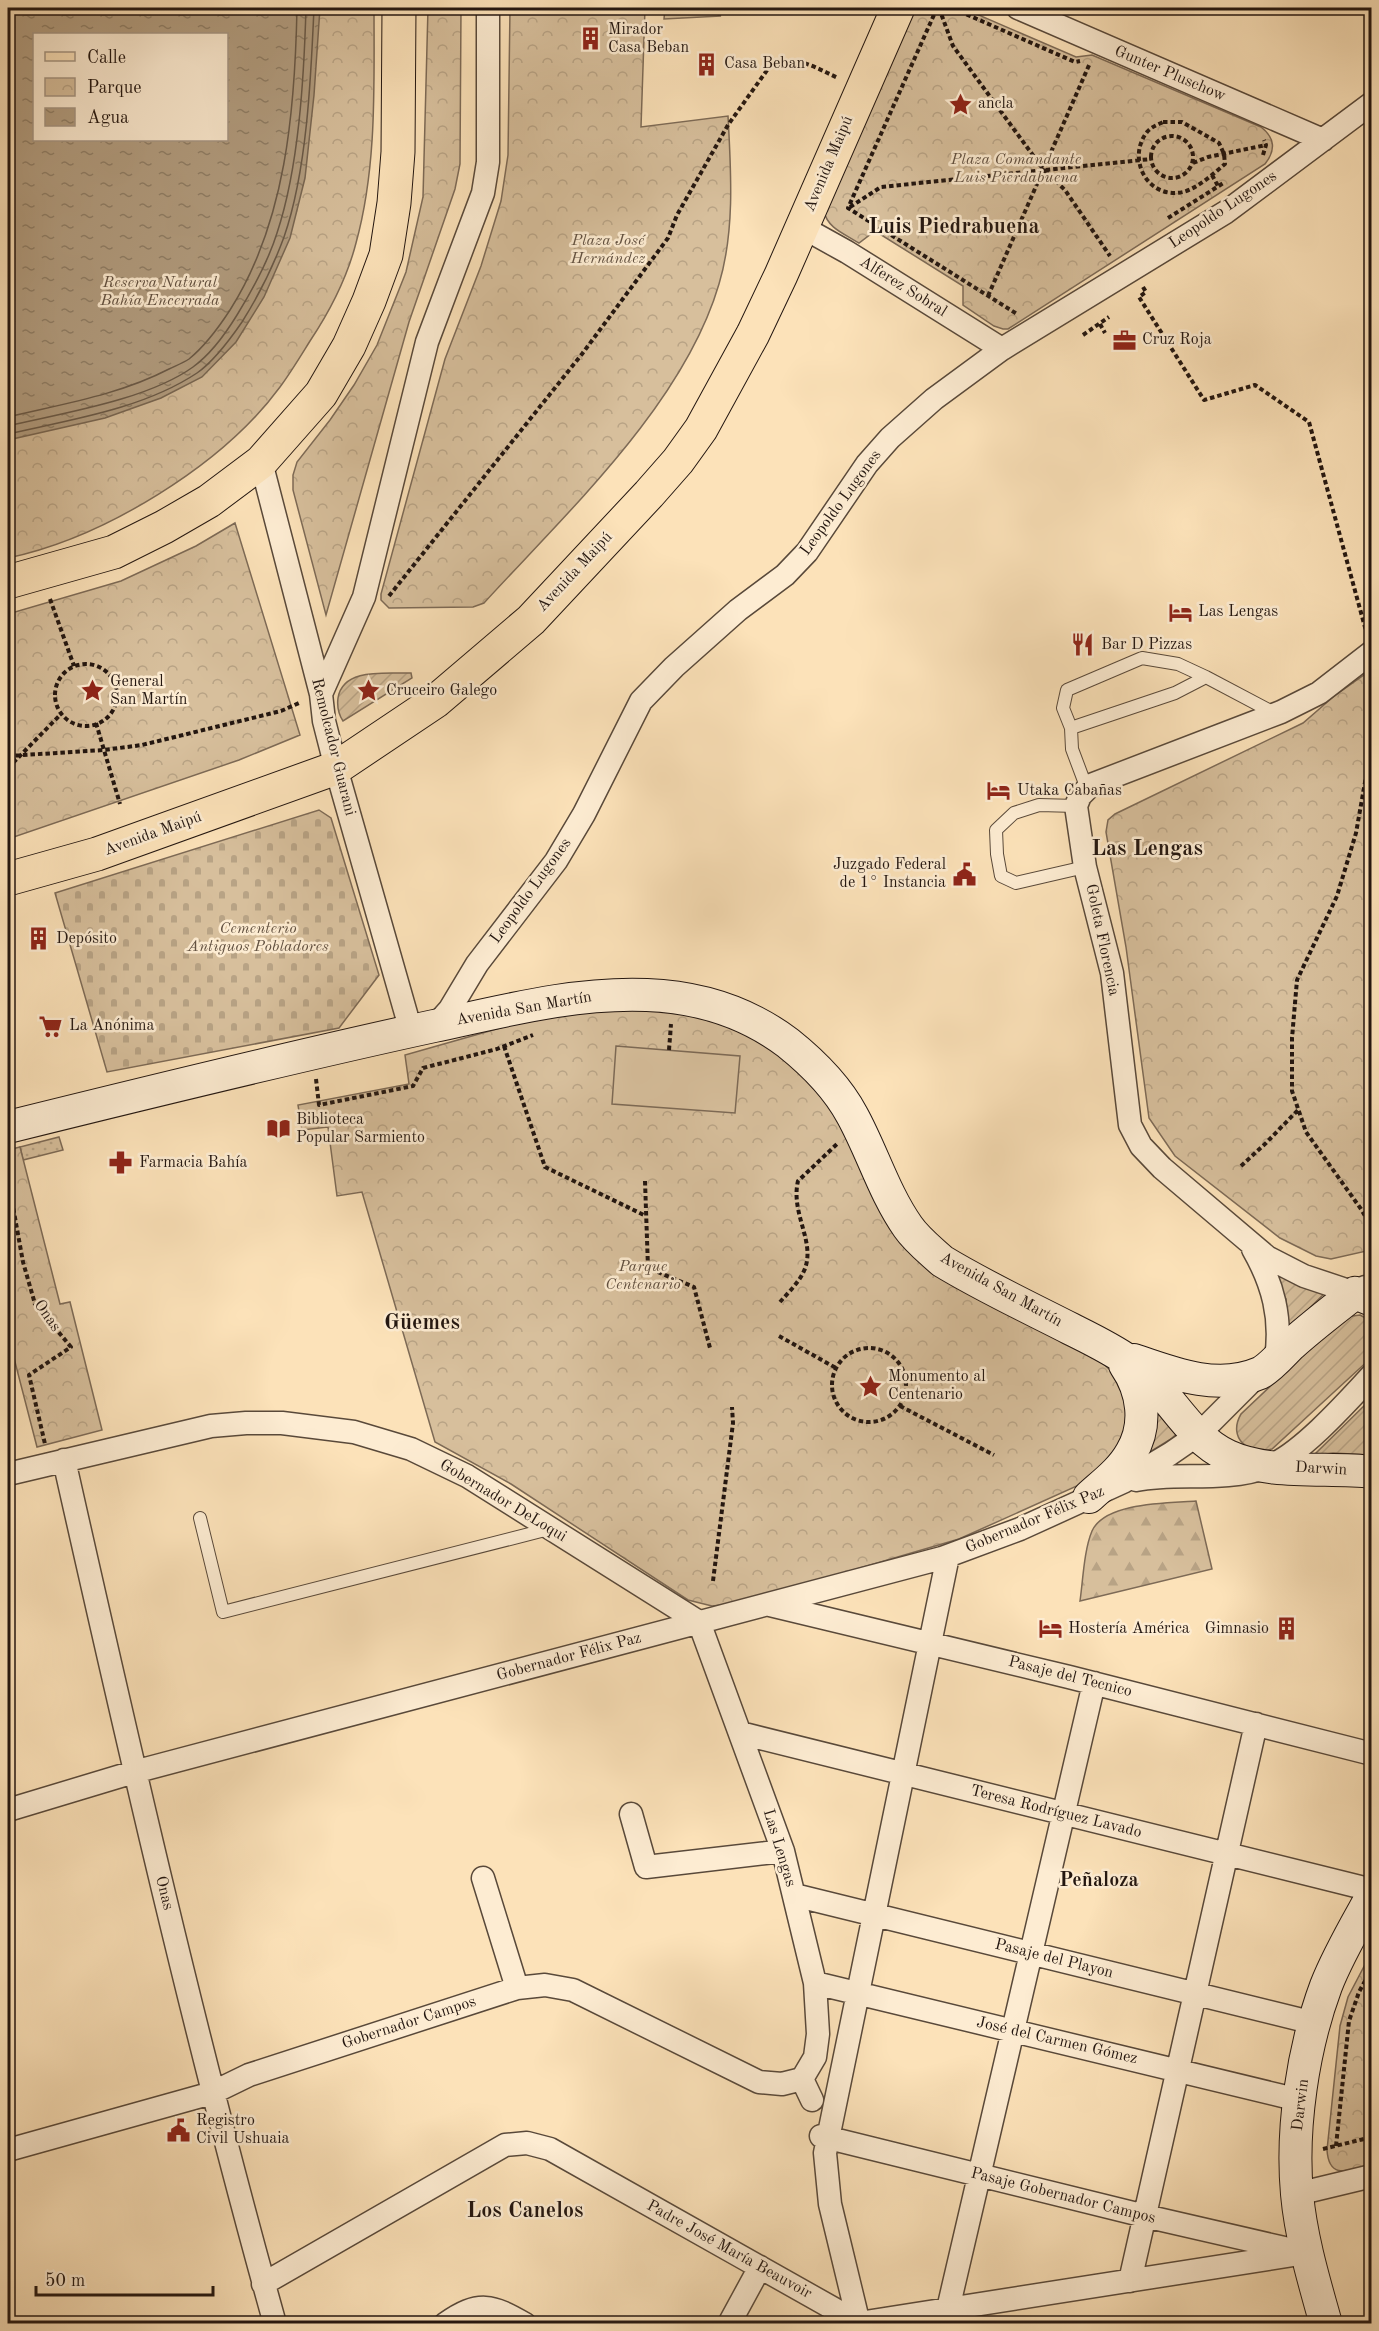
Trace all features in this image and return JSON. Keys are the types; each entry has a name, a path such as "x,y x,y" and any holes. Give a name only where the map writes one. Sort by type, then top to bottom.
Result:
{"main road":[{"path":"8,582 114,552 209,501 261,462 321,394 349,346 386,255 394,203 398,152 399,8"},
{"name":"Avenida Maipú","path":"8,879 97,854 336,768 436,701 531,620 678,461 723,392 753,334 802,227 898,8"},
{"name":"Avenida San Martín","path":"8,1128 284,1058 563,999 647,995 687,998 723,1008 755,1022 786,1042 812,1064 835,1089 851,1114 907,1226 942,1261 1131,1362 1199,1434"},
{"name":"Gobernador Félix Paz","path":"1269,1365 1325,1316 1366,1292"},
{"path":"1089,1497 1116,1473 1131,1454 1140,1434 1142,1413 1140,1393 1131,1373 1118,1354"},
{"name":"Avenida San Martín","path":"1118,1354 1184,1377 1209,1381 1233,1379 1269,1365"},
{"path":"1199,1434 1214,1448 1228,1456 1245,1462 1270,1466"},
{"name":"Darwin","path":"1270,1466 1371,1472"},
{"name":"Darwin","path":"1326,2324 1306,2253 1297,2194 1296,2156 1299,2100 1314,2023 1326,1985 1371,1896"}],"street":[{"path":"321,694 364,597 428,342 483,193 488,162 488,8"},
{"name":"Gunter Pluschow","path":"1018,8 1323,140"},
{"name":"Leopoldo Lugones","path":"423,1028 450,1009 477,964 556,861 584,814 641,701 656,684 738,610 792,567 807,552 867,464 890,438 934,399 1002,349 1226,212 1371,103"},
{"name":"Alferez Sobral","path":"802,227 847,252 1002,349"},
{"name":"Remolcador Guarani","path":"261,462 321,694 324,721 336,768 423,1028"},
{"path":"1081,798 1091,785 1276,714 1319,693 1370,646"},
{"name":"Goleta Florencia","path":"1081,798 1085,867 1112,973 1130,1125 1141,1146 1162,1168 1267,1257 1304,1276 1366,1292"},
{"path":"1251,1245 1264,1268 1276,1306 1279,1340 1269,1365"},
{"name":"Gobernador Félix Paz","path":"8,1810 134,1772 948,1556 1020,1529 1123,1482 1170,1455 1199,1434 1269,1365"},
{"name":"Gobernador Félix Paz","path":"1123,1482 1163,1476 1232,1475 1270,1466 1296,1449 1314,1433 1371,1375"},
{"name":"Gobernador DeLoqui","path":"8,1474 211,1426 264,1423 324,1427 354,1432 411,1449 467,1476 699,1622"},
{"name":"Onas","path":"57,1462 213,2093 275,2324"},
{"path":"948,1556 858,1994 825,2142 830,2204 859,2323 1306,2253"},
{"name":"Pasaje del Tecnico","path":"767,1604 1094,1683 1371,1754"},
{"name":"Las Lengas","path":"699,1622 783,1851 815,1983 819,2034 814,2057 802,2079"},
{"path":"948,2309 1094,1683"},
{"path":"1130,2281 1256,1724"},
{"name":"Teresa Rodríguez Lavado","path":"740,1732 1371,1890"},
{"path":"631,1814 646,1867 783,1851"},
{"path":"483,1878 517,1988"},
{"name":"Pasaje del Playon","path":"794,1895 1314,2023"},
{"name":"José del Carmen Gómez","path":"815,1983 1299,2100"},
{"name":"Gobernador Campos","path":"8,2150 213,2093 249,2075 517,1988 545,1985 573,1990 759,2082 782,2084 802,2079"},
{"path":"802,2079 812,2100"},
{"name":"Pasaje Gobernador Campos","path":"825,2142 979,2175 1306,2253"},
{"name":"Padre José María Beauvoir","path":"264,2284 505,2145 527,2143 550,2149 859,2323"},
{"path":"1297,2194 1371,2175"},
{"path":"729,2324 760,2267"},
{"path":"446,2324 454,2317 479,2307 499,2309 525,2324"}],"lane":[{"path":"1085,867 1016,883 1001,876 997,854 996,830 1014,813 1039,805 1081,798 1072,749 1071,728 1063,708 1067,690 1142,658 1178,664 1276,714"},
{"path":"1071,728 1175,693 1206,677"},
{"path":"200,1518 223,1612 550,1528"}],"path":[{"path":"938,8 953,46 1043,169 1065,190 1109,255 1132,270 1146,292 1139,297 1204,400 1255,385 1310,422 1370,646"},
{"path":"848,208 938,8"},
{"path":"945,8 962,12 1075,62 1091,60 988,296"},
{"path":"383,604 582,354 668,238 677,215 728,125 770,66 789,60 802,62 861,88"},
{"path":"1162,122 1182,122 1219,143 1226,165 1190,189 1168,193 1151,186 1142,174 1138,159 1140,144 1148,130 1162,122"},
{"path":"1258,160 1264,154 1266,145 1261,135"},
{"path":"1164,137 1178,137 1189,144 1193,157 1192,164 1184,175 1170,178 1157,172 1151,159 1154,146 1164,137"},
{"path":"1192,164 1208,157 1266,145"},
{"path":"848,208 881,187 1151,159"},
{"path":"1212,176 1218,186"},
{"path":"1159,224 1228,179"},
{"path":"848,208 1017,314 1027,308"},
{"path":"1100,261 1119,249"},
{"path":"1083,335 1109,317"},
{"path":"1100,324 1105,333"},
{"path":"49,596 74,666"},
{"path":"84,664 102,669 114,684 115,703 105,719 96,723 77,724 61,714 55,696 56,687 60,678 74,666 84,664"},
{"path":"8,756 104,750 142,745 281,711 321,694"},
{"path":"8,768 61,714"},
{"path":"96,723 120,804"},
{"path":"1371,744 1356,833 1336,896 1297,980 1292,1038 1292,1091 1306,1132 1361,1209 1371,1228"},
{"path":"669,1050 672,1018"},
{"path":"319,1105 413,1086 423,1068 504,1046 539,1032"},
{"path":"504,1046 545,1167 646,1216"},
{"path":"1241,1166 1298,1109"},
{"path":"780,1302 803,1273 808,1256 807,1240 798,1215 796,1189 798,1181 842,1139"},
{"name":"Onas","path":"8,1179 23,1262 35,1304 71,1347 29,1375 57,1462"},
{"path":"645,1181 648,1268 694,1287 710,1348"},
{"path":"779,1336 836,1368"},
{"path":"877,1348 888,1352 898,1360 907,1383 900,1406 892,1415 868,1423 845,1414 832,1393 832,1380 836,1368 843,1358 853,1351 877,1348"},
{"path":"900,1406 994,1455"},
{"path":"713,1581 733,1423 732,1407"},
{"path":"1336,2146 1349,2020 1371,1968"},
{"path":"1296,2156 1371,2137"}],"green space":[{"name":"Reserva Natural Bahía Encerrada","path":"8,8 374,8 373,126 368,185 363,214 348,269 324,318 280,387 256,416 226,444 158,495 121,516 45,548 8,558"},
{"path":"428,8 461,8 460,164 455,189 409,322 326,615 293,490 293,475 297,462 354,385 377,345 406,272 423,197"},
{"name":"Plaza José Hernández","path":"510,8 645,8 641,127 728,116 731,201 724,264 702,328 679,372 651,414 586,494 484,603 473,607 389,608 381,600 381,594 445,359 481,266 501,201 508,155"},
{"path":"665,8 704,8 721,16 664,19"},
{"name":"Plaza Comandante Luis Pierdabuena","path":"909,8 966,8 1076,57 1092,55 1261,127 1271,140 1271,154 1265,164 1008,329 994,326 963,305 963,286 875,231 859,243 833,226 824,211"},
{"path":"235,523 300,735 239,760 8,839 8,614 121,581 196,546"},
{"path":"1371,670 1371,1250 1331,1259 1316,1256 1280,1238 1175,1156 1149,1118 1126,947 1106,832 1108,820 1115,814 1303,723 1333,697"},
{"path":"411,673 412,678 343,721 340,716 338,698 348,681 367,674"},
{"name":"Cementerio Antiguos Pobladores","path":"319,810 331,818 379,975 339,1028 107,1072 55,893"},
{"name":"Parque Centenario","path":"605,1006 686,1013 734,1028 759,1040 803,1073 841,1119 892,1224 1096,1357 1110,1370 1118,1381 1129,1409 1124,1442 1088,1481 959,1539 741,1603 712,1606 688,1600 511,1484 435,1442 362,1192 337,1196 328,1127 302,1130 298,1105 409,1084 405,1055 549,1014"},
{"path":"616,1046 740,1056 735,1113 612,1104"},
{"path":"59,1137 63,1150 23,1160 20,1147"},
{"path":"20,1147 60,1304 70,1302 102,1430 37,1447 8,1335 8,1150"},
{"path":"1267,1265 1327,1291 1288,1329 1286,1299"},
{"path":"1360,1315 1371,1321 1371,1358 1272,1449 1255,1450 1243,1443 1237,1431 1237,1423 1241,1414 1338,1322 1345,1317"},
{"path":"1146,1398 1184,1428 1137,1460"},
{"path":"1371,1399 1371,1455 1333,1453 1313,1456"},
{"path":"1196,1501 1212,1569 1080,1601 1087,1547 1092,1531 1099,1521 1124,1509"},
{"path":"1371,1953 1371,2165 1342,2171 1332,2166 1327,2150 1340,2026 1348,1997"}],"water":[{"name":"Reserva Natural Bahía Encerrada","path":"8,8 320,8 305,178 290,238 264,297 236,342 202,377 161,398 105,418 8,440"}],"place":[{"name":"Mirador Casa Beban","path":"590,39"},
{"name":"Casa Beban","path":"706,64"},
{"name":"ancla","path":"960,104"},
{"name":"Cruz Roja","path":"1124,340"},
{"name":"Las Lengas","path":"1180,612"},
{"name":"Bar D Pizzas","path":"1083,645"},
{"name":"General San Martín","path":"92,691"},
{"name":"Cruceiro Galego","path":"368,691"},
{"name":"Utaka Cabañas","path":"999,791"},
{"name":"Juzgado Federal de 1° Instancia","path":"964,874"},
{"name":"Depósito","path":"38,939"},
{"name":"La Anónima","path":"51,1026"},
{"name":"Biblioteca Popular Sarmiento","path":"278,1129"},
{"name":"Farmacia Bahía","path":"121,1163"},
{"name":"Monumento al Centenario","path":"870,1386"},
{"name":"Hostería América","path":"1050,1629"},
{"name":"Gimnasio","path":"1287,1629"},
{"name":"Registro Civil Ushuaia","path":"178,2130"}],"district":[{"name":"Luis Piedrabuena","path":"954,227"},
{"name":"Las Lengas","path":"1147,849"},
{"name":"Güemes","path":"422,1323"},
{"name":"Peñaloza","path":"1099,1881"},
{"name":"Los Canelos","path":"525,2211"}]}
